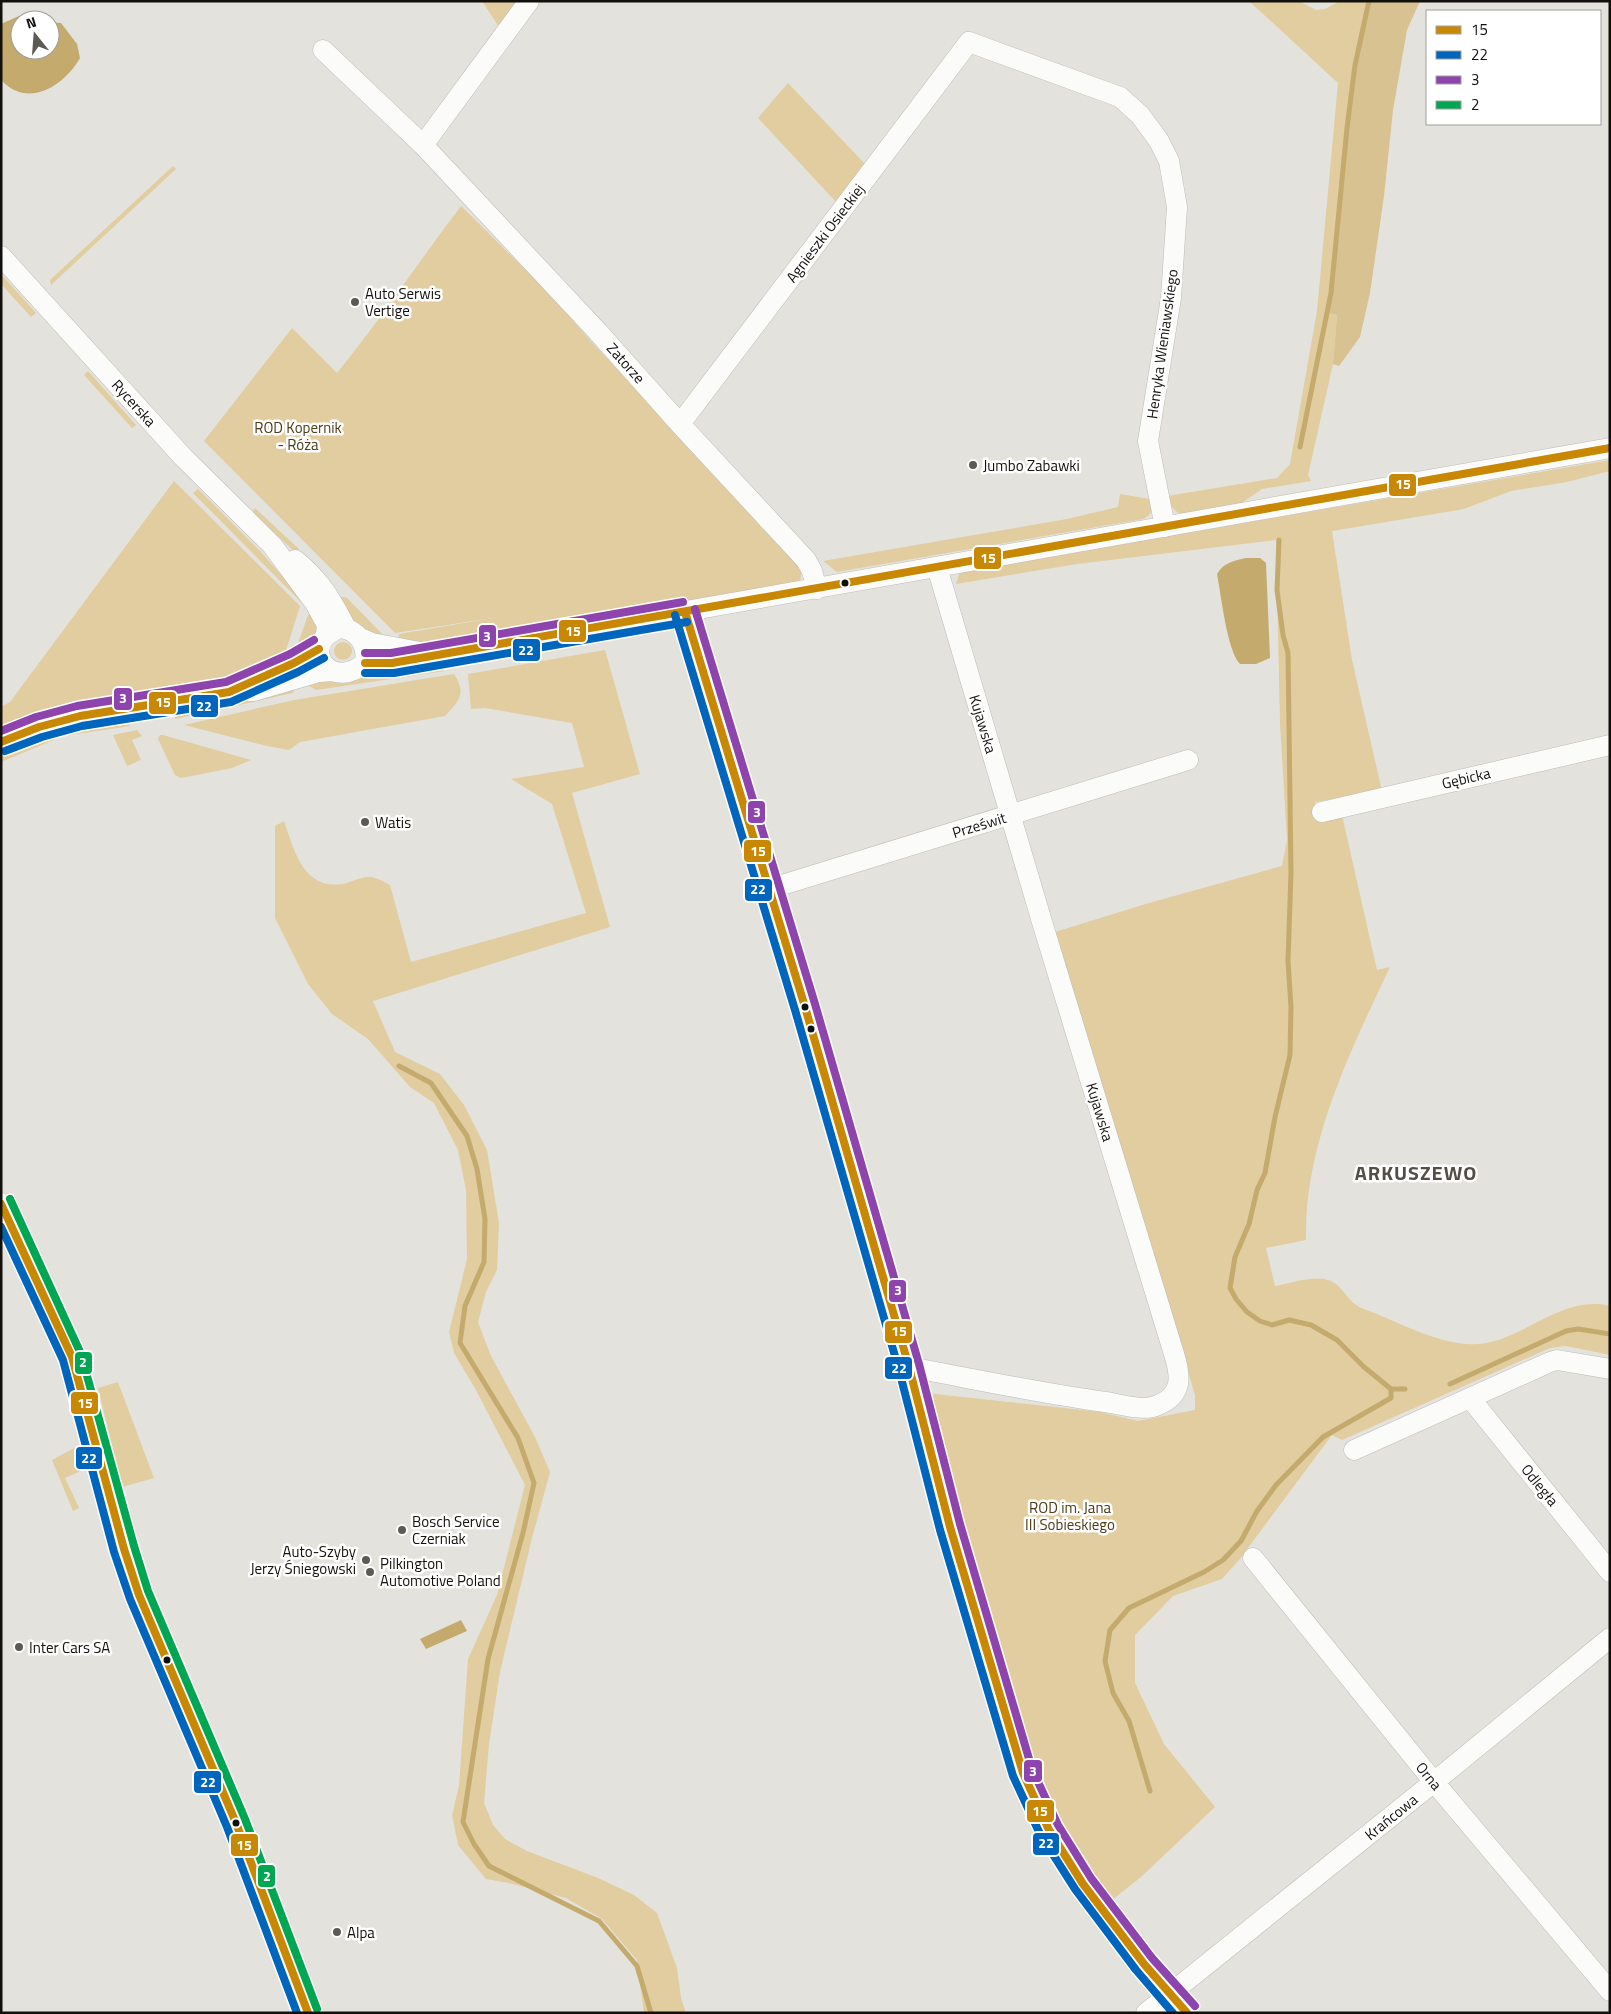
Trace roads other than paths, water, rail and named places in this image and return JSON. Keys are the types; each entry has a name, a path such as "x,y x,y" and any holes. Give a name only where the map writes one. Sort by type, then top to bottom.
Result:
{"street":[{"path":"423,145 529,1"},
{"name":"Agnieszki Osieckiej","path":"680,424 969,42"},
{"name":"Henryka Wieniawskiego","path":"969,42 1120,97 1140,115 1159,141 1169,160 1177,207 1171,298 1148,441 1164,527"},
{"name":"Zatorze","path":"323,50 423,145 598,332 806,560 812,571 817,589"},
{"name":"Rycerska","path":"1,256 183,457 272,545 315,603 327,625 323,642"},
{"path":"1,742 39,727 80,716 229,692 254,690 286,683 319,672 331,671 338,674 346,674 354,672 365,663 392,663 439,655 1610,448"},
{"name":"Rycerska","path":"272,545 296,560 319,582 353,633"},
{"name":"Kujawska","path":"909,1367 1061,1396 1139,1407 1156,1406 1172,1398 1179,1384 1178,1369 937,567"},
{"path":"685,612 769,889 909,1367 950,1527 1003,1708 1030,1789 1049,1830 1083,1884 1144,1964 1187,2013"},
{"path":"229,692 294,663 339,628 403,649 439,655"},
{"path":"353,633 365,651 365,663"},
{"path":"323,642 324,662 331,671"},
{"name":"Gębicka","path":"1322,812 1610,745"},
{"name":"Prześwit","path":"769,889 1188,760"},
{"path":"1,1203 72,1357 124,1549 139,1595 236,1823 308,2013"},
{"path":"1354,1450 1539,1366 1557,1360 1610,1369"},
{"name":"Odległa","path":"1470,1398 1610,1572"},
{"name":"Orna","path":"1253,1558 1434,1782 1610,1991"},
{"name":"Krańcowa","path":"1146,2013 1610,1638"}],"waterway":[{"path":"1300,447 1331,293 1355,65 1369,1"},
{"path":"1279,540 1277,590 1283,635 1288,653 1291,872 1288,961 1291,1007 1290,1055 1275,1117 1265,1173 1257,1190 1249,1224 1235,1257 1230,1288 1247,1312 1260,1321 1272,1325 1289,1320 1311,1325 1337,1340 1364,1367 1391,1389 1405,1389"},
{"path":"399,1066 431,1083 467,1136 477,1169 485,1219 484,1262 465,1306 460,1343 518,1438 534,1483 523,1533 488,1659 463,1822 474,1844 489,1866 599,1921 637,1966 651,2013"},
{"path":"1450,1384 1566,1331 1578,1329 1610,1334"},
{"path":"1150,1791 1129,1721 1113,1693 1105,1661 1110,1630 1129,1608 1204,1572 1223,1560 1241,1541 1257,1511 1276,1485 1323,1437 1391,1398 1391,1389"}],"place":[{"name":"Auto Serwis Vertige","path":"355,302"},
{"name":"Jumbo Zabawki","path":"973,465"},
{"name":"Watis","path":"365,822"},
{"name":"Bosch Service Czerniak","path":"402,1530"},
{"name":"Auto-Szyby Jerzy Śniegowski","path":"366,1560"},
{"name":"Pilkington Automotive Poland","path":"370,1572"},
{"name":"Inter Cars SA","path":"19,1647"},
{"name":"Alpa","path":"337,1932"}],"district":[{"name":"ARKUSZEWO","path":"1416,1172"}],"park label":[{"name":"ROD Kopernik - Róża","path":"298,436"},
{"name":"ROD im. Jana III Sobieskiego","path":"1070,1516"}]}
